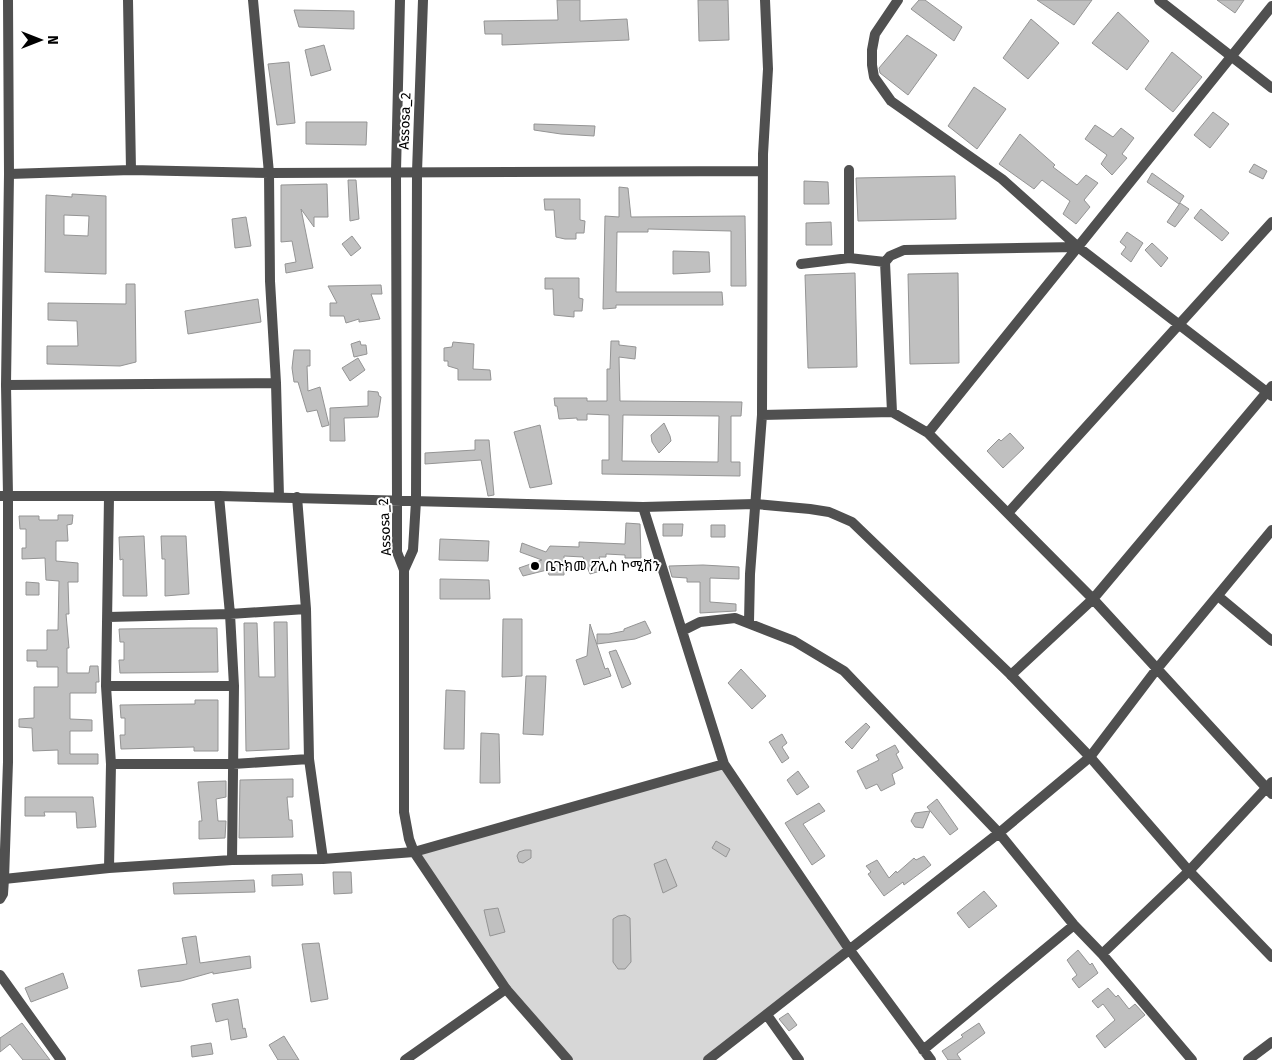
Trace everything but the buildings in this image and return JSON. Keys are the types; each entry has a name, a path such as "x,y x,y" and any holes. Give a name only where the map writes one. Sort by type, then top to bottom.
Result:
{"street":[{"path":"0,899 3,894 4,879 4,496 10,174 8,0"},
{"path":"128,0 131,170"},
{"path":"253,0 269,173 270,281 276,383 278,497"},
{"name":"Assosa_2","path":"400,0 396,171 397,552 404,570"},
{"name":"Assosa_2","path":"404,570 413,550 416,501 418,353 417,172 423,0"},
{"path":"749,622 750,574 762,415 763,171 768,69 765,0"},
{"path":"898,0 875,34 872,50 874,77 892,101 1002,179 1078,247 1179,325 1270,391 1093,600 1011,676"},
{"path":"1159,0 1272,88"},
{"path":"928,433 1272,6"},
{"path":"10,174 131,170 269,173 763,171"},
{"path":"849,170 849,258"},
{"path":"1008,513 1272,222"},
{"path":"892,412 885,262 890,256 904,250 1078,247"},
{"path":"801,264 849,258 885,262"},
{"path":"6,385 276,383"},
{"path":"762,415 892,412 928,433 1093,600 1156,670 1270,788 1190,871 1102,954"},
{"path":"4,496 297,497 643,507 755,504 810,508 829,512 852,522 1011,676 1090,758 1190,871 1272,957"},
{"path":"219,496 230,614 234,686 232,860"},
{"path":"109,497 106,686 111,764 109,868"},
{"path":"297,497 306,609 308,759 323,859"},
{"path":"643,507 724,764 849,950 931,1060"},
{"path":"708,1060 999,833 1090,758 1156,670 1272,530"},
{"path":"404,570 404,812 409,839 414,852 506,988 568,1060"},
{"path":"1218,596 1272,641"},
{"path":"108,617 230,614 306,609"},
{"path":"682,631 700,622 735,618 794,641 844,671 999,833 1074,926 1102,954 1192,1060"},
{"path":"106,686 234,686"},
{"path":"111,764 233,764 308,759"},
{"path":"4,879 109,868 232,860 323,859 414,852 724,764"},
{"path":"923,1050 1074,926"},
{"path":"0,975 61,1060"},
{"path":"405,1060 506,988"},
{"path":"767,1015 799,1060"},
{"path":"1248,1060 1272,1042"}],"shaded area":[{"path":"722,765 847,951 711,1060 567,1060 502,983 417,850"}],"place":[{"name":"ቤጉክመ ፖሊስ ኮሚሽን","path":"535,566"}]}
